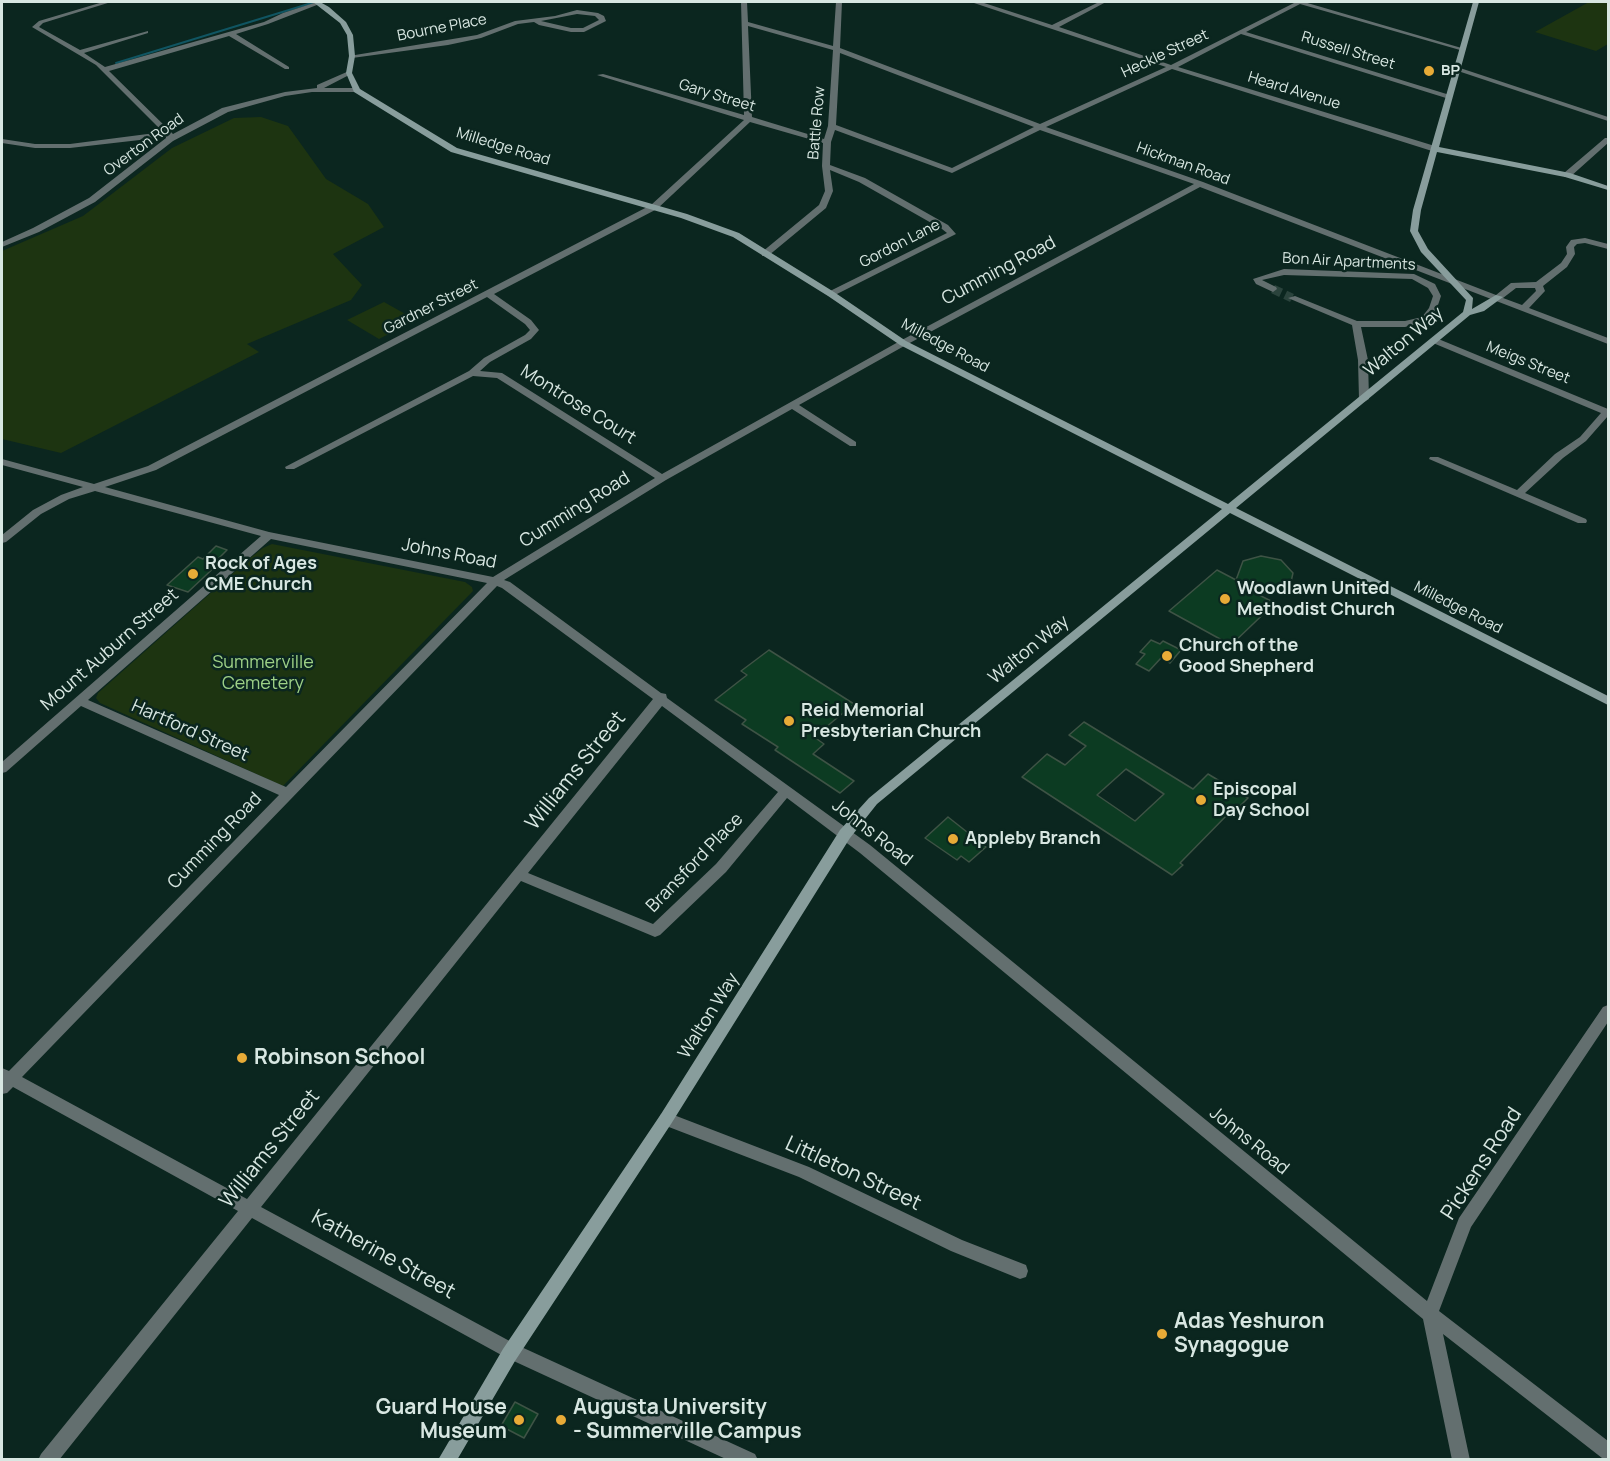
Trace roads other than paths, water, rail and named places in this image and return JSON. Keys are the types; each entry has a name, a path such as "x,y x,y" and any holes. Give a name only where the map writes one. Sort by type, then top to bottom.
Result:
{"main road":[{"path":"317,2 343,22 350,35 352,56 349,74 357,90"},
{"name":"Walton Way","path":"447,1460 511,1351 666,1119 845,834 873,801 1436,341 1467,313 1470,300 1424,250 1414,231 1417,210 1476,2"},
{"name":"Milledge Road","path":"357,90 454,150 654,207 736,235 831,294 903,343 1608,701"},
{"name":"Heard Avenue","path":"1435,149 1567,175 1608,189"},
{"path":"1467,313 1481,309 1499,297"}],"street":[{"path":"104,70 231,34 317,2"},
{"path":"675,2 681,2"},
{"path":"744,2 748,120"},
{"name":"Battle Row","path":"765,254 823,206 829,191 826,166 827,142 832,126 839,2"},
{"name":"Heard Avenue","path":"976,2 1172,67 1435,149"},
{"path":"1054,27 1103,2"},
{"path":"1299,2 1462,49"},
{"name":"Heckle Street","path":"1040,126 1172,67 1299,2"},
{"path":"108,3 41,22 35,27 104,70 169,137"},
{"name":"Bourne Place","path":"352,56 448,43 479,37 517,22 588,12 602,17 603,21 584,30 571,30 536,21"},
{"name":"Hickman Road","path":"745,23 820,43 836,51 1200,184 1437,277 1499,297 1608,341"},
{"path":"78,53 146,32"},
{"name":"Russell Street","path":"1240,32 1449,96"},
{"path":"231,34 286,68"},
{"path":"1457,69 1608,118"},
{"name":"Overton Road","path":"312,90 349,74"},
{"name":"Gary Street","path":"600,75 827,142"},
{"name":"Overton Road","path":"2,245 92,200 169,137 225,110 285,94 312,90 357,90"},
{"name":"Gardner Street","path":"2,540 37,512 65,497 152,468 487,293 551,263 654,207 748,120"},
{"path":"832,126 952,171 1040,126"},
{"path":"2,148 5,141 35,146 70,146 169,137"},
{"path":"1567,175 1608,140"},
{"name":"Gordon Lane","path":"826,166 862,180 945,227 952,234 831,294"},
{"name":"Cumming Road","path":"4,1081 495,581 662,478 903,343 1200,184"},
{"path":"1499,297 1514,285 1538,285 1564,265 1571,254 1570,247 1574,242 1585,240 1608,247"},
{"name":"Bon Air Apartments","path":"1273,289 1257,279 1284,272 1414,277 1432,286 1437,296 1433,308 1425,319 1405,324 1356,324 1292,298"},
{"name":"Bon Air Apartments","path":"1424,281 1437,277"},
{"path":"1525,307 1541,291 1538,285"},
{"name":"Montrose Court","path":"290,467 472,373 487,360 528,337 535,330 528,322 487,293"},
{"path":"1356,324 1363,360 1364,399"},
{"name":"Meigs Street","path":"1436,341 1608,412"},
{"name":"Montrose Court","path":"472,373 500,375 662,478"},
{"path":"792,405 853,444"},
{"path":"1518,494 1559,456 1583,439 1608,412"},
{"path":"1434,459 1582,521"},
{"name":"Johns Road","path":"2,462 269,535 506,585 662,697 845,834 1430,1314 1608,1452"},
{"name":"Mount Auburn Street","path":"2,768 269,535"},
{"name":"Williams Street","path":"47,1460 662,697"},
{"name":"Hartford Street","path":"80,701 286,793"},
{"name":"Bransford Place","path":"519,875 655,931 721,867 786,791"},
{"name":"Pickens Road","path":"1430,1314 1466,1223 1608,1011"},
{"name":"Katherine Street","path":"4,1081 250,1208 511,1351 749,1460"},
{"name":"Littleton Street","path":"666,1119 804,1172 957,1245 1020,1271"},
{"path":"1430,1314 1461,1460"}],"waterway":[{"path":"116,63 315,2"}],"tunnel":[{"path":"1273,289 1292,298"}],"place":[{"name":"BP","path":"1429,71"},
{"name":"Rock of Ages CME Church","path":"193,574"},
{"name":"Woodlawn United Methodist Church","path":"1225,599"},
{"name":"Church of the Good Shepherd","path":"1167,656"},
{"name":"Reid Memorial Presbyterian Church","path":"789,721"},
{"name":"Episcopal Day School","path":"1201,800"},
{"name":"Appleby Branch","path":"953,839"},
{"name":"Robinson School","path":"242,1058"},
{"name":"Adas Yeshuron Synagogue","path":"1162,1334"},
{"name":"Guard House Museum","path":"519,1420"},
{"name":"Augusta University - Summerville Campus","path":"561,1420"}],"park label":[{"name":"Summerville Cemetery","path":"263,673"}]}
